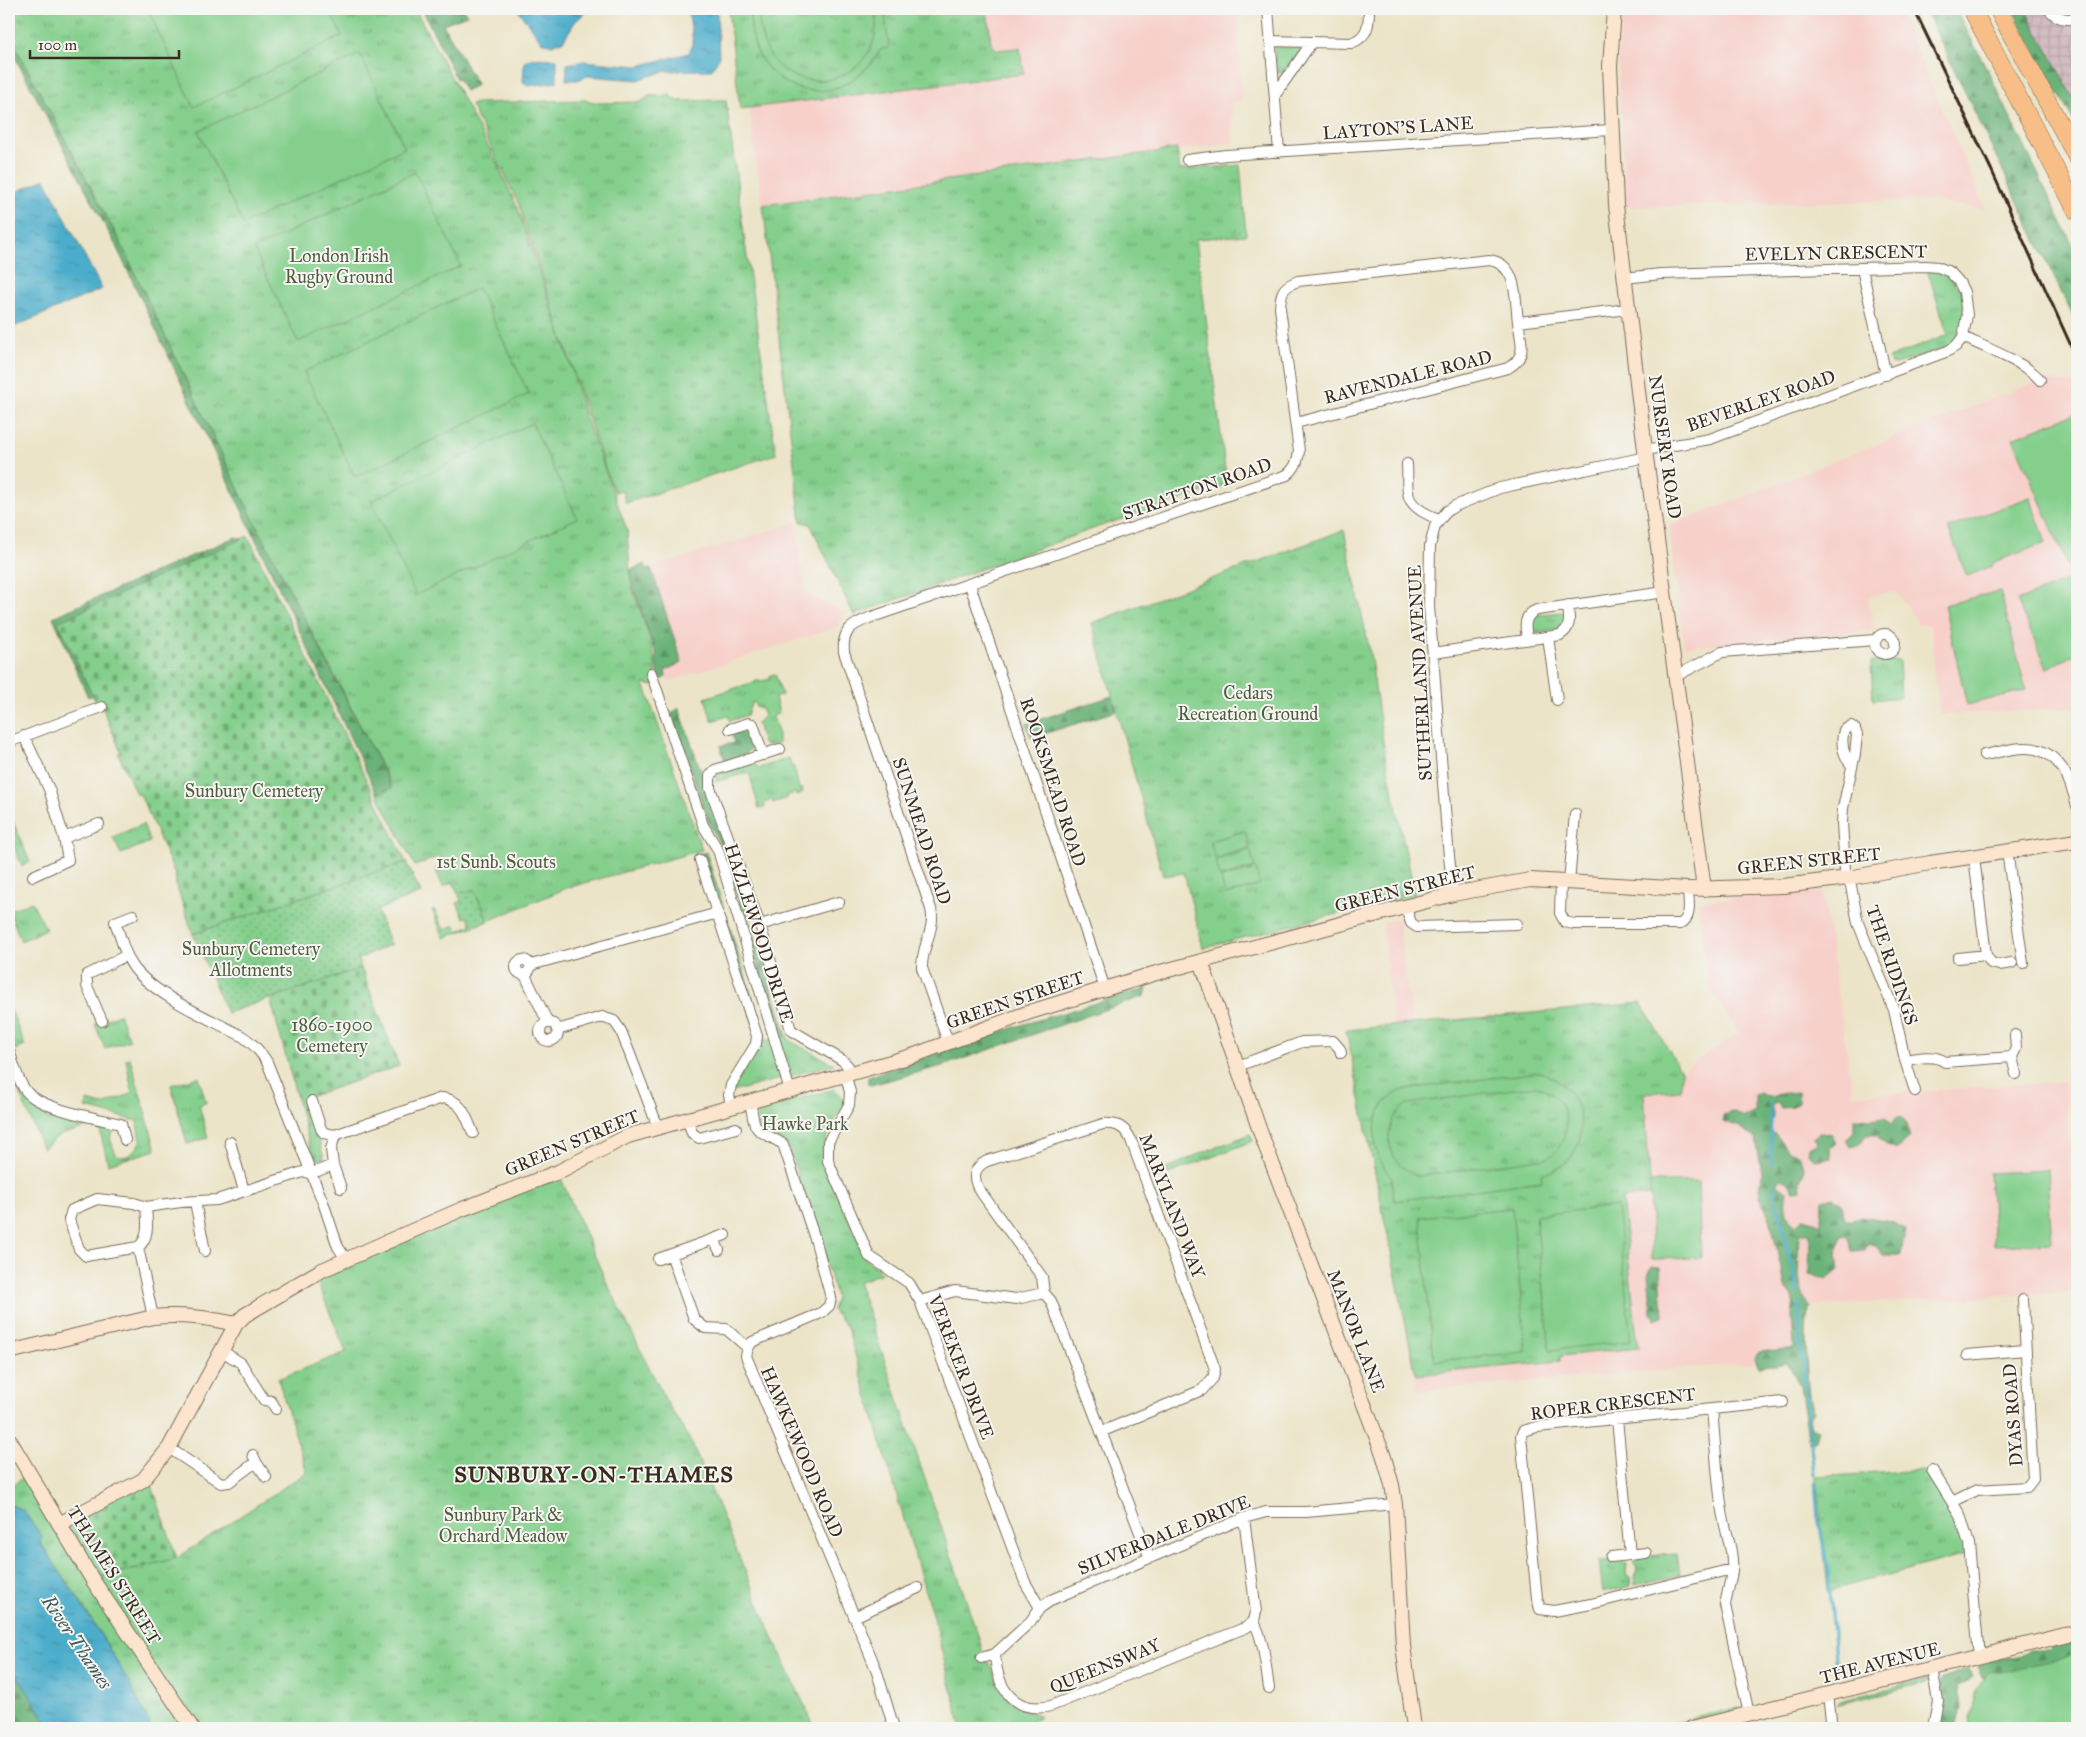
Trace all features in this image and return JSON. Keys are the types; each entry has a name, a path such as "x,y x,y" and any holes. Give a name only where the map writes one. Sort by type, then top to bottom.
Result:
{"highway":[{"path":"1972,9 2077,210"},
{"path":"1998,9 2077,157"}],"street":[{"path":"1268,9 1279,152"},
{"path":"1270,41 1351,43 1358,40 1367,30 1370,9"},
{"name":"NURSERY ROAD","path":"1614,9 1610,66 1616,205 1674,677 1704,889"},
{"path":"2049,9 2052,14 2065,20 2077,19"},
{"path":"1275,95 1312,42"},
{"name":"LAYTON'S LANE","path":"1187,160 1226,155 1612,130"},
{"name":"STRATTON ROAD","path":"848,631 857,623 1287,475 1298,462 1299,452 1280,308 1281,295 1291,284 1298,281 1470,262 1497,261 1511,273 1518,322"},
{"name":"EVELYN CRESCENT","path":"1624,278 1661,274 1938,267 1950,272 1959,282 1967,304 1963,337"},
{"path":"1862,269 1886,374 1948,351 1956,346 1963,337 2011,360 2037,376 2040,380"},
{"path":"1518,322 1628,309"},
{"name":"RAVENDALE ROAD","path":"1296,423 1508,368 1516,363 1520,356 1518,322"},
{"name":"BEVERLEY ROAD","path":"1646,454 1710,439 1886,374"},
{"path":"1407,464 1410,498 1423,511 1439,519 1455,506 1500,488 1646,454"},
{"name":"SUTHERLAND AVENUE","path":"1439,519 1430,546 1428,585 1453,894"},
{"name":"ROOKSMEAD ROAD","path":"970,585 1105,989"},
{"path":"1527,639 1525,623 1532,611 1665,592"},
{"path":"1433,653 1560,635 1567,629 1569,619 1568,605"},
{"name":"SUNMEAD ROAD","path":"848,631 843,640 844,652 931,908 933,918 921,956 922,968 948,1042"},
{"path":"1548,637 1557,700"},
{"path":"1674,677 1722,652 1875,640"},
{"name":"HAZLEWOOD DRIVE","path":"652,673 703,825 719,852 790,1090"},
{"path":"9,742 102,707"},
{"path":"730,729 749,723 753,724 763,755"},
{"path":"24,736 49,789 64,838 68,860 33,876"},
{"path":"1984,755 2026,748 2047,754 2057,761 2065,771 2072,784 2077,806"},
{"path":"780,749 720,768 710,776 710,788 760,925 790,1030 842,1060 848,1066 848,1073"},
{"name":"THE RIDINGS","path":"1852,766 1842,808 1845,870 1858,923 1894,1010 1905,1060 1915,1091"},
{"path":"1575,814 1560,914 1565,922 1574,924 1680,924 1686,921 1689,914 1688,889"},
{"path":"64,838 99,824"},
{"name":"GREEN STREET","path":"236,1324 245,1315 292,1286 346,1260 460,1210 558,1172 628,1136 750,1100 912,1056 1030,1012 1105,989 1201,961 1453,894 1514,882 1565,882 1688,889 1774,886 1848,878 2077,841"},
{"path":"2007,851 2023,963"},
{"path":"1974,857 1986,955 1991,962 1999,965 2012,963"},
{"path":"700,860 757,1036 756,1044 729,1090 731,1106"},
{"path":"760,925 839,902"},
{"path":"1406,908 1411,924 1417,927 1517,924"},
{"path":"658,1127 621,1032 614,1021 602,1017 553,1026 528,970 718,913"},
{"path":"133,915 115,922 127,955 134,968 142,977 163,993 242,1036 261,1052 267,1062 338,1247 346,1260"},
{"path":"102,1020 87,986 87,976 127,955"},
{"path":"1958,958 1986,955"},
{"name":"MANOR LANE","path":"1201,961 1261,1134 1383,1454 1392,1485 1395,1504 1403,1645 1414,1728"},
{"path":"2016,1035 2016,1048 2012,1057 2016,1074"},
{"path":"1238,1066 1302,1042 1333,1041 1341,1053"},
{"path":"9,1051 21,1084 31,1097 43,1104 121,1124 126,1140"},
{"path":"1905,1060 1922,1057 1940,1058 1945,1062 2012,1057"},
{"name":"VEREKER DRIVE","path":"848,1073 849,1105 828,1142 828,1161 869,1256 909,1283 920,1301 1025,1582 1040,1608"},
{"path":"312,1101 324,1133 335,1135 442,1098 454,1101 464,1110 472,1133"},
{"name":"HAWKEWOOD ROAD","path":"750,1100 754,1126 759,1132 783,1144 816,1242 831,1298 826,1311 752,1342 746,1356 876,1669 894,1728"},
{"path":"687,1118 692,1133 699,1138 736,1128"},
{"name":"MARYLAND WAY","path":"1101,1432 1202,1390 1213,1378 1215,1369 1131,1140 1121,1126 1112,1124 1103,1124 987,1161 979,1165 975,1172 974,1180 1042,1277 1044,1293 1051,1301 1101,1432 1149,1556"},
{"path":"335,1135 331,1149 333,1165 341,1188"},
{"path":"230,1142 244,1191"},
{"path":"146,1207 147,1231 143,1244 138,1247 92,1256 83,1254 69,1220 70,1213 75,1208 97,1199 118,1200 146,1207 181,1202 217,1200 333,1165"},
{"path":"195,1202 204,1251"},
{"path":"658,1259 725,1235"},
{"path":"714,1239 719,1250"},
{"path":"138,1247 153,1317"},
{"path":"671,1254 694,1319 705,1328 722,1328 731,1331 748,1348"},
{"path":"920,1301 954,1291 1016,1299 1044,1293"},
{"name":"DYAS ROAD","path":"1952,1502 1977,1490 2027,1486 2034,1479 2023,1300"},
{"path":"9,1352 153,1317 199,1316 236,1324 169,1448 143,1480 59,1524"},
{"name":"DYAS ROAD","path":"1967,1355 2025,1350"},
{"path":"222,1351 241,1363 264,1400 271,1401 276,1409"},
{"path":"1712,1409 1783,1402"},
{"name":"ROPER CRESCENT","path":"1732,1568 1591,1604 1554,1611 1540,1609 1537,1598 1521,1436 1524,1431 1537,1427 1712,1409 1722,1512 1732,1559 1732,1568 1725,1605 1749,1714"},
{"path":"1617,1420 1630,1555"},
{"name":"THAMES STREET","path":"9,1439 128,1635 192,1728"},
{"path":"169,1448 221,1483 229,1482 255,1458 266,1477"},
{"path":"1932,1470 1960,1515 1969,1544 1979,1657"},
{"name":"SILVERDALE DRIVE","path":"1040,1608 1053,1598 1149,1556 1244,1518 1266,1512 1306,1512 1395,1504"},
{"path":"1244,1518 1256,1612 1254,1621 1261,1636 1265,1652 1269,1688"},
{"path":"1611,1557 1646,1553"},
{"path":"854,1617 918,1588"},
{"path":"981,1658 995,1654 1030,1622 1040,1608"},
{"name":"QUEENSWAY","path":"995,1654 996,1672 1010,1698 1023,1705 1040,1708 1051,1706 1202,1645 1247,1626 1254,1621"},
{"name":"THE AVENUE","path":"1692,1728 2077,1632"},
{"path":"1932,1669 1938,1700 1933,1728"},
{"path":"1828,1695 1832,1728"}],"shaded area":[{"path":"728,9 1238,9 1242,102 1232,103 1233,143 763,205 749,109 740,109"},
{"path":"1622,9 1898,9 1986,210 1933,200 1626,207 1618,63"},
{"path":"2025,9 2077,9 2077,105 2028,15"},
{"path":"2040,380 2077,383 2077,715 2074,708 1940,715 1933,667 1933,637 1929,625 1917,625 1915,618 1896,592 1869,596 1868,611 1871,611 1874,630 1684,647 1669,526"},
{"path":"796,522 802,575 807,594 845,613 837,627 667,682 651,568"},
{"path":"1823,892 1853,1095 2066,1082 2074,1292 1796,1307 1798,1359 1418,1391 1346,1030 1393,1025 1383,922 1398,919 1412,1023 1641,1003 1681,1071 1739,1033 1710,989 1697,901"}],"green space":[{"name":"London Irish Rugby Ground","path":"9,9 415,9 495,159 518,209 569,360 586,418 627,530 631,584 652,645 656,673 654,686 644,684 702,850 567,888 488,921 474,889 465,893 463,891 458,893 453,882 443,887 436,870 445,866 440,856 415,866 377,794 392,787 245,503 120,242 9,35"},
{"path":"156,9 329,9 342,36 194,107 149,12"},
{"path":"417,9 464,10 467,15 443,24 477,85 465,91 459,80 456,79 423,11 418,11"},
{"path":"728,9 987,9 991,43 997,50 1020,48 1024,74 740,109"},
{"path":"749,9 758,9 763,40 777,65 791,75 807,80 824,80 840,76 855,68 867,55 874,39 876,28 875,9 884,9 889,48 881,49 857,77 842,85 826,90 810,91 793,87 778,77 760,57 753,37"},
{"path":"1925,9 1955,9 1984,63 2077,254 2077,325"},
{"path":"2012,9 2025,9 2077,105 2077,127"},
{"path":"9,35 120,242 245,503 392,788 377,794 115,244 9,46"},
{"path":"1274,47 1299,48 1300,51 1285,73 1277,72"},
{"path":"360,54 405,148 243,224 198,131"},
{"path":"669,95 678,101 726,100 776,454 626,503 622,490 615,492 606,471 519,205 471,105 476,103 585,100 600,103 641,102 649,96"},
{"path":"1177,149 1180,170 1240,165 1246,235 1196,239 1227,484 1101,526 854,615 810,524 801,522 763,205"},
{"path":"415,172 461,266 298,342 254,249"},
{"path":"1926,266 1938,267 1964,292 1963,337 1947,347 1896,364 1891,363 1888,358 1948,335"},
{"path":"478,288 529,394 355,477 304,372"},
{"path":"2077,413 2077,573 2072,575 2013,438"},
{"path":"532,423 577,518 416,595 371,501"},
{"path":"2030,497 2046,543 1994,562 1992,566 1967,576 1948,528"},
{"name":"Cedars Recreation Ground","path":"1344,530 1370,653 1385,755 1415,894 1203,948 1184,873 1163,876 1092,623"},
{"name":"Sunbury Cemetery","path":"248,536 406,862 193,934 176,885 175,874 140,794 136,794 118,753 121,752 102,707 96,703 58,622"},
{"path":"235,537 247,540 98,693 88,697 53,617"},
{"path":"645,564 647,569 651,568 682,662 665,671 666,677 660,680 656,653 633,586 630,570"},
{"path":"2068,580 2077,601 2077,654 2047,668 2017,601"},
{"path":"2000,591 2026,690 1967,705 1944,605"},
{"path":"1562,612 1565,614 1564,629 1532,634 1531,622 1534,615"},
{"path":"1899,660 1901,697 1873,700 1871,662"},
{"path":"775,674 782,695 775,698 779,713 773,716 778,732 778,744 767,746 763,744 757,723 764,716 761,708 755,706 756,704 752,702 747,715 730,721 728,716 712,721 705,698 760,680 770,679 770,675"},
{"path":"1112,696 1116,711 1031,738 1026,724"},
{"path":"679,708 719,823 787,1036 780,1038 722,848 709,823 671,714"},
{"path":"746,733 752,738 753,747 747,753 725,761 720,746 734,743 732,734"},
{"path":"789,758 792,767 794,767 799,789 802,789 803,793 796,796 795,793 786,796 787,798 773,803 772,800 764,803 765,807 759,809 749,772 715,782 720,772 753,763 759,768"},
{"path":"9,812 30,862 22,866 9,835"},
{"path":"143,824 150,842 121,854 113,837"},
{"path":"1245,831 1250,848 1215,858 1210,841"},
{"path":"1250,850 1255,867 1220,877 1216,860"},
{"path":"706,852 766,1041 759,1042 704,864 692,856"},
{"name":"Sunbury Cemetery Allotments","path":"406,862 421,893 377,910 390,945 358,959 361,968 227,1013 193,934"},
{"path":"1256,869 1260,885 1225,895 1221,878"},
{"path":"474,889 488,921 444,938 432,910 434,909 444,930 455,925 458,931 471,925 468,917 464,918 457,903 461,901 458,893 463,891 465,893"},
{"path":"32,902 46,929 21,941 9,910"},
{"name":"1860-1900 Cemetery","path":"361,968 399,1066 306,1098 324,1158 314,1161 270,998"},
{"path":"1147,988 1145,996 942,1066 871,1085 868,1084 868,1077 1021,1025"},
{"path":"1641,1003 1681,1071 1681,1090 1644,1093 1651,1195 1622,1198 1638,1348 1560,1356 1560,1361 1416,1375 1346,1030"},
{"path":"9,1005 25,1046 15,1050 9,1033"},
{"path":"119,1014 130,1040 105,1049 95,1024"},
{"path":"787,1036 790,1041 834,1064 732,1092 759,1042"},
{"path":"130,1058 156,1150 108,1164 98,1122 113,1127 114,1131 110,1138 116,1155 127,1156 133,1152 140,1142 137,1121 86,1108 87,1101 103,1105 130,1094 132,1091 126,1059"},
{"path":"1539,1072 1557,1080 1570,1093 1578,1108 1581,1125 1579,1142 1571,1156 1559,1168 1541,1174 1542,1181 1394,1201 1391,1179 1393,1179 1384,1168 1379,1155 1375,1142 1375,1128 1378,1115 1384,1104 1394,1095 1407,1089","holes":["1536,1086 1548,1091 1557,1099 1563,1108 1566,1118 1563,1140 1557,1150 1548,1158 1419,1176 1408,1171 1393,1154 1390,1144 1392,1123 1407,1104"]},
{"path":"199,1077 206,1103 199,1105 208,1138 187,1144 171,1085"},
{"path":"17,1087 31,1103 47,1111 86,1119 87,1127 58,1136 43,1149"},
{"name":"Hawke Park","path":"835,1089 841,1095 844,1104 826,1138 823,1161 866,1259 882,1273 858,1282 981,1644 984,1662 989,1662 1006,1696 1019,1707 1039,1715 1040,1718 1012,1728 962,1728 932,1614 847,1327 832,1310 836,1298 834,1289 788,1145 760,1130 756,1110"},
{"path":"1798,1092 1799,1101 1792,1107 1781,1108 1778,1102 1773,1105 1773,1116 1769,1129 1778,1137 1788,1151 1798,1155 1805,1169 1800,1180 1801,1190 1793,1191 1789,1183 1781,1179 1776,1184 1787,1191 1787,1214 1792,1222 1796,1225 1803,1218 1815,1221 1821,1225 1822,1201 1833,1197 1842,1203 1844,1218 1851,1221 1860,1216 1892,1221 1905,1230 1901,1255 1883,1255 1876,1245 1868,1243 1865,1250 1852,1251 1849,1237 1841,1236 1837,1253 1839,1270 1828,1279 1809,1274 1810,1233 1799,1234 1798,1262 1800,1283 1805,1300 1810,1307 1807,1324 1806,1353 1810,1401 1814,1413 1810,1417 1812,1427 1818,1430 1815,1440 1809,1443 1800,1386 1787,1363 1759,1368 1755,1358 1760,1352 1794,1348 1792,1315 1794,1299 1785,1286 1770,1218 1759,1197 1762,1173 1756,1139 1740,1127 1723,1121 1723,1115 1732,1112 1745,1117 1755,1112 1755,1095 1760,1093 1768,1097"},
{"path":"1901,1116 1905,1121 1910,1137 1897,1149 1885,1144 1876,1135 1866,1135 1859,1145 1850,1147 1846,1140 1854,1131 1854,1118 1885,1117 1891,1125 1896,1118"},
{"path":"1819,1133 1831,1134 1836,1143 1830,1148 1831,1158 1815,1160 1808,1154 1809,1146 1816,1145 1817,1141 1813,1138"},
{"path":"1251,1134 1253,1141 1153,1180 1153,1175 1201,1153"},
{"path":"2047,1170 2052,1243 1994,1245 1989,1173"},
{"name":"Sunbury Park & Orchard Meadow","path":"558,1172 604,1277 664,1397 692,1444 775,1642 815,1728 192,1728 92,1579 177,1558 307,1472 278,1379 346,1352 314,1274"},
{"path":"1650,1182 1698,1182 1701,1258 1652,1259"},
{"path":"1617,1206 1631,1341 1550,1350 1536,1215"},
{"path":"1512,1208 1526,1352 1434,1361 1420,1217"},
{"path":"1652,1266 1660,1267 1663,1316 1655,1319 1652,1313 1648,1274"},
{"path":"1924,1470 1950,1510 1973,1552 1828,1591 1816,1477"},
{"path":"148,1474 177,1558 92,1579 64,1520"},
{"path":"24,1477 185,1728 151,1728 140,1703 113,1655 39,1540 43,1538 23,1510 9,1504 9,1488"},
{"path":"1677,1554 1680,1575 1635,1585 1634,1577 1637,1569 1633,1561 1646,1556"},
{"path":"1618,1561 1627,1563 1626,1574 1630,1577 1631,1586 1603,1593 1599,1562"},
{"path":"2077,1637 2077,1656 1989,1682 1983,1678 1978,1667 1988,1661 2016,1656 2030,1650 2048,1650 2056,1643"},
{"path":"2077,1656 2077,1728 1971,1728 1970,1715 1976,1688 1991,1673"},
{"path":"9,1663 51,1728 9,1728"},
{"path":"1968,1668 1974,1677 1958,1686 1961,1706 1956,1728 1930,1728 1940,1697 1941,1680"},
{"path":"1928,1678 1930,1681 1836,1705 1840,1701"},
{"path":"1740,1707 1740,1712 1676,1728 1653,1728"}],"water":[{"path":"517,9 589,9 575,22 563,41 552,45 542,42"},
{"path":"687,9 717,9 719,58 711,70 666,71 637,80 587,76 578,80 566,80 567,64 584,61 638,66 689,53 692,37"},
{"path":"533,58 557,59 557,82 528,86 523,82 524,62"},
{"path":"45,179 102,289 9,329 9,195"},
{"name":"River Thames","path":"9,1504 23,1510 43,1538 39,1541 127,1679 151,1728 51,1728 9,1663"}],"waterway":[{"path":"1770,1103 1772,1163"},
{"path":"1773,1187 1798,1292"},
{"path":"1799,1304 1800,1338 1814,1475"},
{"path":"1815,1483 1818,1518 1828,1569 1837,1669"}],"railway":[{"path":"1914,9 1991,169 2077,359"}],"district":[{"name":"SUNBURY-ON-THAMES","path":"594,1474"}],"park label":[{"name":"1st Sunb. Scouts","path":"496,862"}]}
